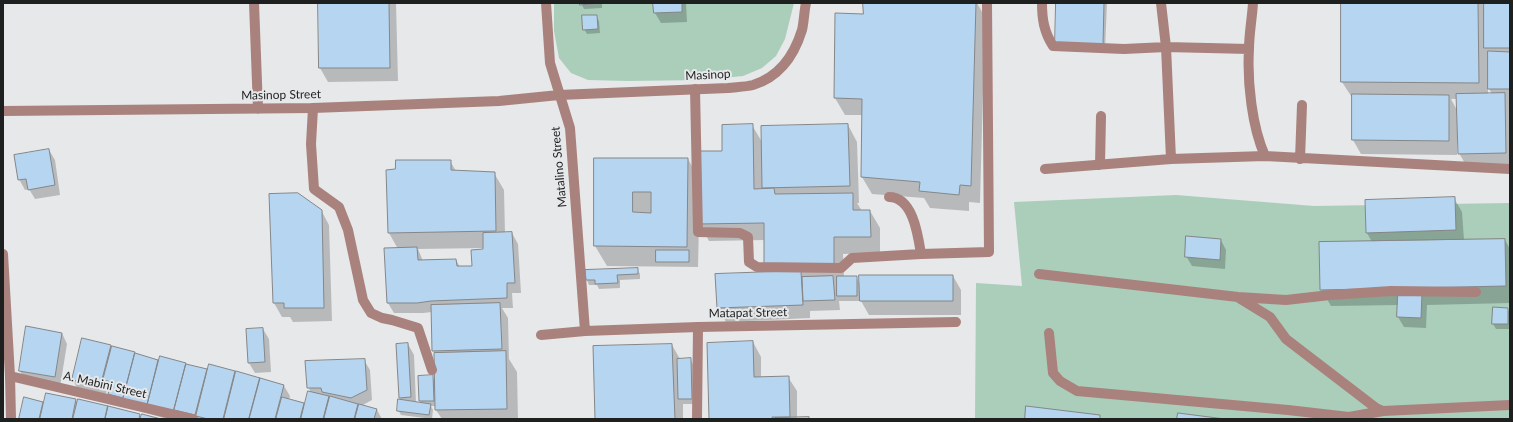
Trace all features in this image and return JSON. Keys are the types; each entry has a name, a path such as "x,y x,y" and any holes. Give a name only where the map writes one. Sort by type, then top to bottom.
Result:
{"street":[{"path":"254,3 258,109"},
{"name":"Matalino Street","path":"546,3 550,63 570,128 585,331"},
{"name":"Masinop","path":"559,95 728,88 746,86 769,78 784,66 793,51 802,30 806,3"},
{"path":"695,89 698,232 740,233 748,237 749,262 757,267 842,268 852,258 989,252 987,3"},
{"path":"1042,3 1044,26 1048,39 1053,46 1124,49 1166,47 1249,49"},
{"path":"1161,3 1166,47 1171,159"},
{"path":"1253,3 1249,49 1249,79 1254,118 1259,142 1265,156"},
{"name":"Masinop Street","path":"3,110 313,108 499,101 559,95"},
{"path":"1300,158 1302,105"},
{"path":"313,108 311,144 314,189 339,207 343,216 348,230 363,300 371,313 382,318 418,328 432,370"},
{"path":"1100,166 1101,116"},
{"path":"1045,169 1100,166 1171,159 1265,156 1510,169"},
{"path":"889,197 895,197 903,202 909,210 918,233 921,254"},
{"path":"3,254 11,419"},
{"path":"1039,274 1238,297 1286,300 1330,295 1391,291 1476,292"},
{"path":"1238,297 1270,317 1286,339 1376,408 1383,411"},
{"name":"Matapat Street","path":"541,335 585,331 698,327 956,322"},
{"path":"697,419 698,327"},
{"path":"1049,333 1053,373 1060,381 1077,391 1349,417 1383,411 1510,406"},
{"name":"A. Mabini Street","path":"10,376 193,419"}],"green space":[{"path":"554,3 794,3 785,39 776,56 762,68 743,76 703,80 627,81 588,80 571,73 559,58 554,31"},
{"path":"1176,195 1314,206 1510,203 1510,419 975,419 976,283 1022,286 1014,202"}],"building":[{"path":"318,3 389,3 390,68 319,68"},
{"path":"580,3 600,3 580,5"},
{"path":"653,3 682,3 682,12 654,13"},
{"path":"863,3 976,3 971,186 960,185 959,195 919,191 920,182 861,177 862,99 834,98 835,13 863,14"},
{"path":"1056,3 1104,3 1103,45 1055,43"},
{"path":"1341,3 1478,3 1479,83 1341,82"},
{"path":"1484,3 1510,3 1510,48 1484,48"},
{"path":"582,15 597,15 598,29 583,30"},
{"path":"1488,51 1510,52 1510,89 1488,89"},
{"path":"1505,93 1506,153 1458,154 1456,94"},
{"path":"1352,94 1449,95 1449,141 1352,140"},
{"path":"753,124 754,189 774,188 775,194 853,193 853,210 870,210 871,237 834,237 834,265 764,266 764,223 698,224 697,151 722,151 722,125"},
{"path":"848,124 850,186 762,188 761,126"},
{"path":"49,149 55,185 28,190 26,179 18,180 14,155"},
{"path":"594,158 688,158 687,247 594,246","holes":["633,192 651,192 651,213 633,212"]},
{"path":"396,160 451,160 451,170 495,172 496,231 388,233 386,170 395,169"},
{"path":"298,193 322,210 324,308 284,308 284,303 273,303 269,194"},
{"path":"1455,197 1456,230 1366,233 1365,200"},
{"path":"512,232 515,283 507,283 507,298 431,301 417,303 387,303 384,248 417,247 418,260 456,259 457,266 472,266 471,250 483,249 483,233"},
{"path":"1186,236 1221,239 1220,260 1185,257"},
{"path":"1505,239 1506,286 1320,290 1319,242"},
{"path":"656,250 689,250 689,262 656,262"},
{"path":"638,268 638,274 617,275 618,283 595,284 595,280 586,280 585,270"},
{"path":"801,271 803,305 717,308 715,274"},
{"path":"859,275 953,275 953,301 860,301"},
{"path":"833,276 835,300 803,301 802,277"},
{"path":"837,276 857,276 857,296 837,296"},
{"path":"1398,293 1422,294 1421,318 1397,317"},
{"path":"500,303 502,349 432,351 431,305"},
{"path":"1493,307 1508,308 1508,324 1492,324"},
{"path":"26,326 62,333 55,377 19,371"},
{"path":"263,328 265,362 248,363 246,329"},
{"path":"82,338 111,345 100,387 72,380"},
{"path":"753,341 754,377 789,376 790,417 772,417 772,419 709,419 707,343"},
{"path":"408,343 411,397 399,398 396,344"},
{"path":"672,344 675,419 595,419 593,346"},
{"path":"112,346 135,352 123,398 108,394 111,382 103,380"},
{"path":"506,351 507,409 435,410 434,353"},
{"path":"135,353 158,360 147,405 123,399"},
{"path":"160,356 186,363 173,413 147,406"},
{"path":"691,358 692,399 678,399 677,359"},
{"path":"365,359 367,390 351,398 322,392 321,388 307,388 305,361"},
{"path":"186,364 207,369 195,415 174,410"},
{"path":"209,364 235,371 223,419 208,419 196,416"},
{"path":"236,371 260,378 249,419 224,419"},
{"path":"433,375 434,401 419,401 418,376"},
{"path":"260,378 284,385 275,419 249,419"},
{"path":"308,391 329,396 323,419 301,419"},
{"path":"46,393 76,399 72,419 40,419"},
{"path":"330,396 358,404 354,419 324,419"},
{"path":"24,397 43,402 39,419 19,419"},
{"path":"282,397 304,403 300,419 276,419"},
{"path":"78,399 108,406 105,419 73,419"},
{"path":"398,399 431,404 429,415 397,411"},
{"path":"359,404 377,409 374,419 355,419"},
{"path":"108,406 140,414 139,419 105,419"},
{"path":"1026,406 1100,415 1100,419 1025,419"},
{"path":"1178,413 1225,419 1177,419"},
{"path":"142,414 161,419 140,419"},
{"path":"809,417 809,419 775,419 775,418"}]}
